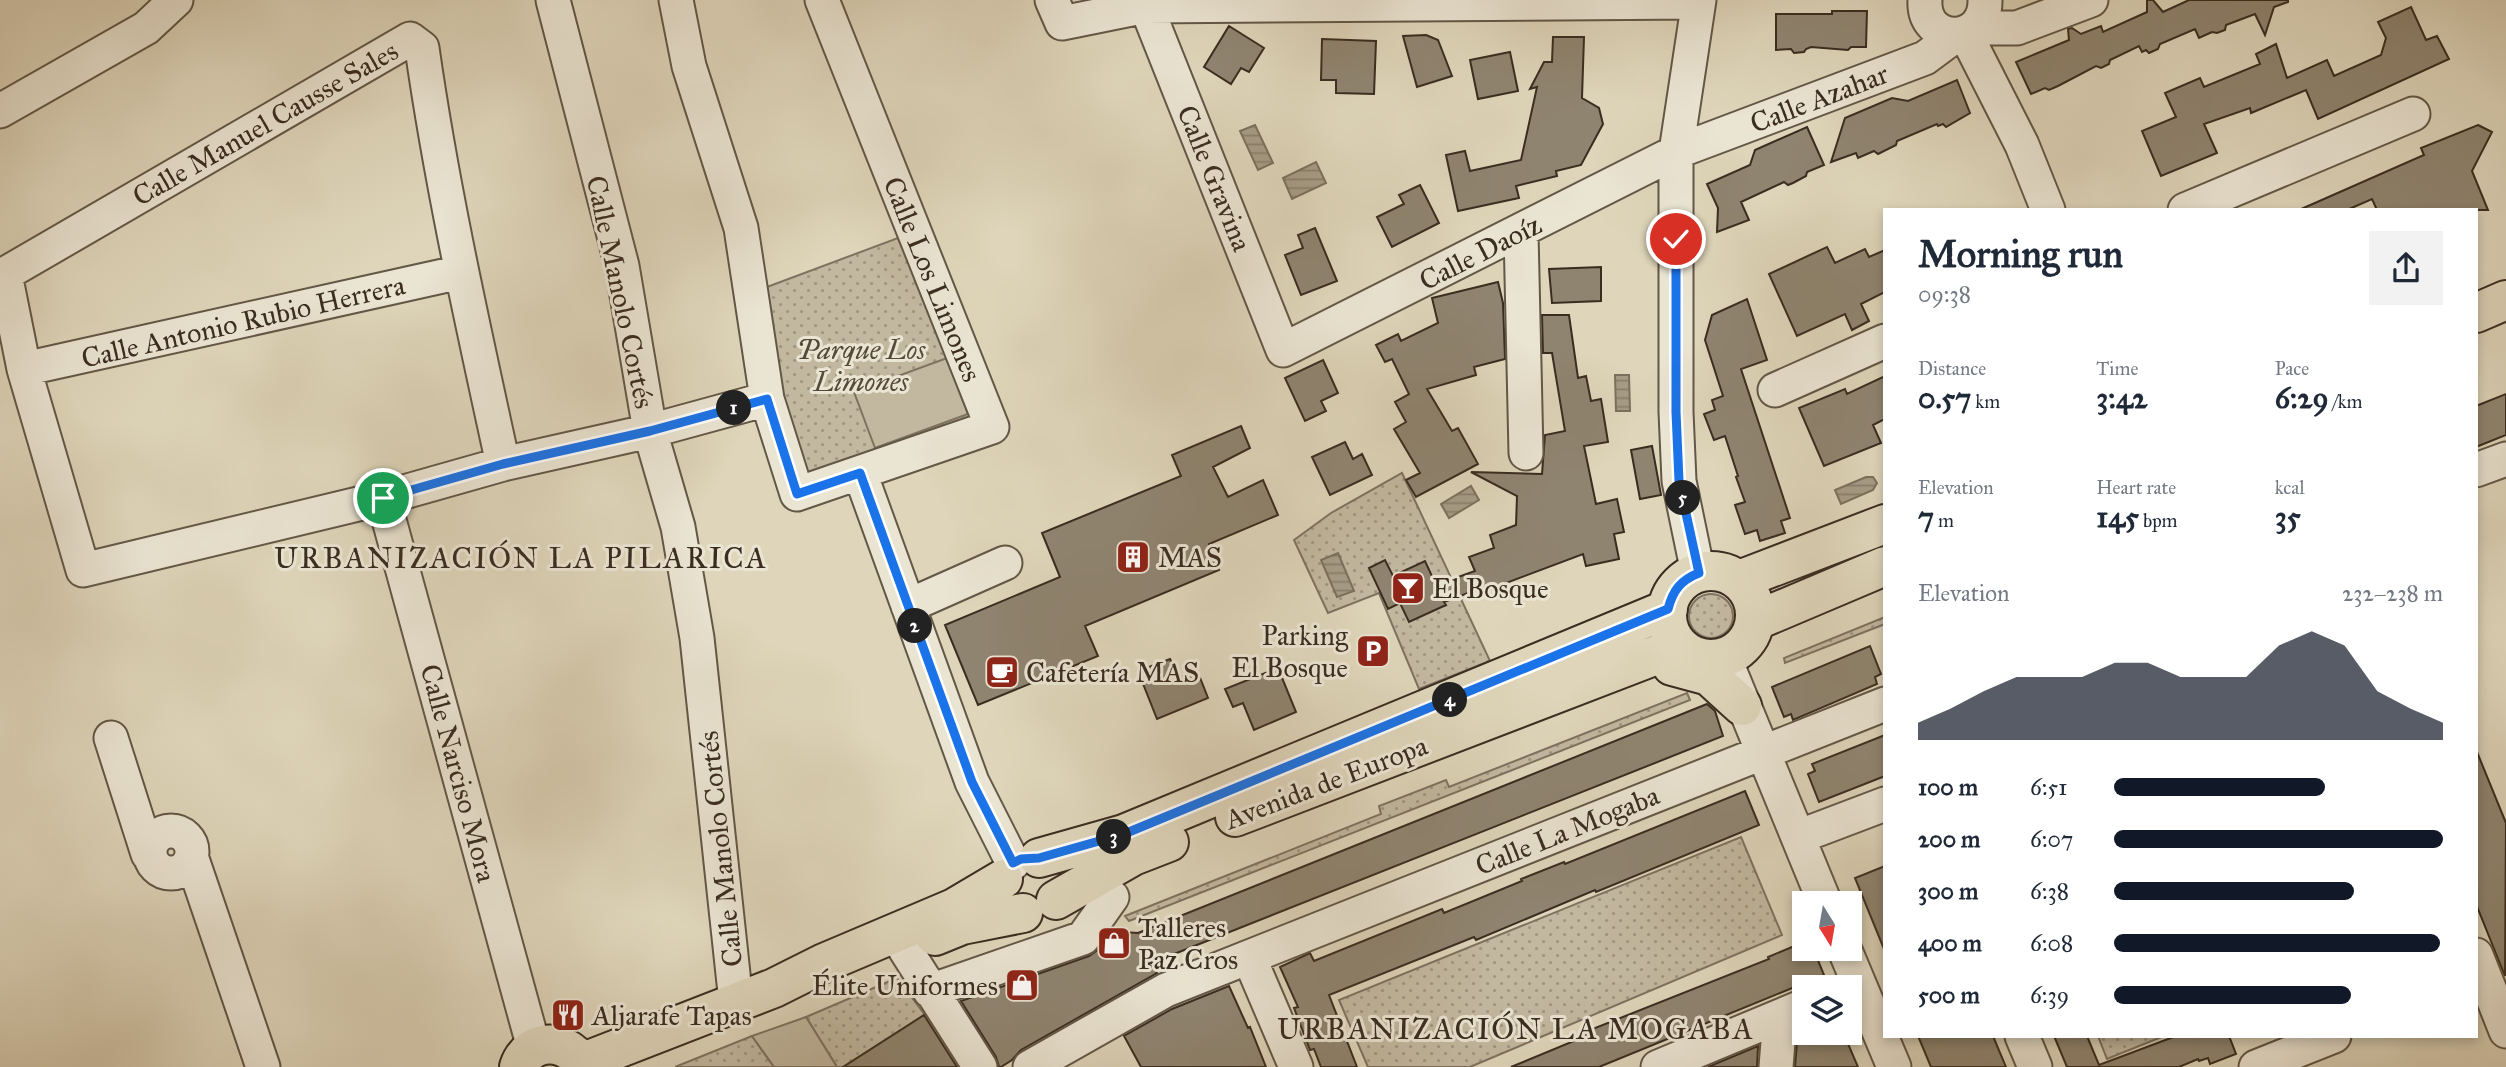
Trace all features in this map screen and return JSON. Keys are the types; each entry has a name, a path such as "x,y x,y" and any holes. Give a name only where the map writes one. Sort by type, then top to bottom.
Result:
{"main road":[{"path":"2478,312 2506,300"},
{"path":"1739,580 1883,525"},
{"path":"1755,621 1883,567"},
{"path":"1713,571 1726,573 1739,580 1752,599 1755,621 1744,644 1724,657 1700,657 1680,646 1672,635 1668,622 1671,597 1678,586 1687,578 1713,571"},
{"name":"Avenida de Europa","path":"599,1061 774,988 824,962 954,908 1018,867 1124,834 1668,609"},
{"name":"Avenida de Europa","path":"774,988 844,974 962,925 1039,907 1133,856 1680,646"},
{"path":"1625,667 1673,666 1709,676 1742,706"},
{"path":"1047,862 1058,875 1059,892 1039,907 1009,904 1004,896 1018,867 1047,862"},
{"path":"526,1057 545,1044 556,1044 599,1061"}],"street":[{"path":"0,111 146,28 176,0"},
{"name":"Calle Manolo Cortés","path":"554,0 622,266 650,431 678,527 697,638 736,1002"},
{"name":"Calle Los Limones","path":"676,0 689,66 741,228 767,399 797,494 992,427 822,0"},
{"path":"1052,0 1062,23 1146,6 1698,1 1676,152 1676,412 1679,481 1699,573"},
{"path":"1925,0 1927,16 1938,30 1970,24 2017,27 2091,0"},
{"name":"Calle Gravina","path":"1146,6 1283,350"},
{"path":"1970,24 2047,208"},
{"name":"Calle Azahar","path":"1676,152 1925,58 1970,24"},
{"name":"Calle Manuel Causse Sales","path":"383,498 83,570 24,369 5,274 410,39 422,48 435,137 461,272 503,464"},
{"path":"2190,208 2413,114"},
{"name":"Calle Daoíz","path":"1283,350 1676,152"},
{"path":"1521,232 1526,453"},
{"name":"Calle Antonio Rubio Herrera","path":"24,369 461,272"},
{"path":"1775,390 1883,342"},
{"path":"383,498 503,464 650,431 767,399"},
{"path":"2478,469 2506,458"},
{"path":"860,473 972,782 1018,867"},
{"name":"Calle Narciso Mora","path":"383,498 526,1057"},
{"path":"908,606 1004,562"},
{"path":"1724,657 1820,891"},
{"name":"Calle La Mogaba","path":"1030,1067 1166,990 1883,705"},
{"path":"111,738 148,854 152,839 165,830 181,832 191,844 192,859 263,1067"},
{"path":"1798,837 1883,805"},
{"path":"930,991 1083,938 1112,897"},
{"path":"905,949 980,1067"},
{"path":"1249,957 1296,1067"},
{"path":"2479,970 2506,1031"},
{"path":"1862,1002 1894,1067"},
{"path":"1658,1067 1792,1012"},
{"path":"1776,1067 1792,1012"},
{"path":"2023,1038 2035,1067"},
{"path":"2266,1054 2326,1038"}],"green space":[{"name":"Parque Los Limones","path":"914,232 992,427 797,494 751,293"},
{"path":"947,358 968,414 875,448 854,392"},
{"path":"1402,473 1490,661 1419,689 1379,593 1328,613 1294,540 1331,513"},
{"path":"1711,594 1727,600 1733,616 1727,632 1711,638 1695,632 1689,616 1695,600"},
{"path":"1883,618 1883,625 1785,663 1784,658"},
{"path":"1687,693 1690,700 1129,921 1125,916 1381,814 1379,806 1446,780 1449,787"},
{"path":"1741,837 1782,935 1470,1067 1368,1067 1339,1000"},
{"path":"897,978 925,1015 843,1067 837,1067 806,1017"},
{"path":"806,1017 837,1067 774,1067 752,1036"},
{"path":"752,1036 774,1067 675,1067"},
{"path":"2099,1038 2159,1038 2107,1059"}],"shaded area":[{"path":"1255,125 1273,163 1258,170 1240,131"},
{"path":"1316,162 1326,183 1292,199 1283,178"},
{"path":"1615,375 1629,375 1630,411 1616,411"},
{"path":"1866,477 1873,477 1877,483 1873,490 1841,504 1835,490"},
{"path":"1471,486 1479,500 1449,518 1441,504"},
{"path":"1338,553 1354,591 1337,597 1321,560"}],"building":[{"path":"2147,0 2153,0 2163,12 2189,0 2288,2 2274,7 2265,35 2255,14 2226,25 2225,30 2199,38 2195,29 2160,44 2158,49 2149,53 2146,50 2142,52 2139,46 2110,60 2109,64 2101,68 2096,66 2049,90 2045,88 2031,94 2016,62 2069,40 2068,29 2072,28 2081,34 2101,26 2103,32 2147,12"},
{"path":"2411,7 2426,40 2437,36 2449,59 2318,119 2306,90 2251,113 2250,108 2204,124 2217,153 2161,176 2142,131 2176,117 2165,93 2200,78 2204,87 2260,64 2256,54 2276,44 2287,78 2327,60 2334,76 2381,55 2386,38 2378,22"},
{"path":"1832,11 1867,11 1866,47 1851,47 1848,50 1811,47 1804,52 1794,53 1791,49 1776,50 1776,14 1832,14"},
{"path":"1229,26 1264,48 1249,72 1241,68 1231,84 1204,67"},
{"path":"1426,35 1438,40 1452,76 1417,87 1403,36"},
{"path":"1553,37 1584,37 1582,98 1599,108 1603,124 1581,165 1556,171 1557,176 1516,186 1519,198 1458,211 1446,155 1465,151 1470,171 1521,160 1537,87 1530,89 1544,62 1552,62"},
{"path":"1322,39 1376,41 1374,94 1336,93 1336,80 1321,80"},
{"path":"1510,52 1518,91 1478,99 1470,60"},
{"path":"1957,80 1970,113 1946,127 1937,124 1897,141 1896,145 1878,154 1874,151 1858,158 1856,153 1831,162 1845,118 1892,98 1908,101"},
{"path":"2478,125 2492,132 2472,171 2488,210 2376,208 2372,199 2352,208 2304,208 2424,155 2421,148"},
{"path":"1807,127 1824,165 1807,172 1806,176 1793,183 1788,185 1784,182 1741,202 1749,220 1717,232 1718,208 1707,184 1750,165 1755,150"},
{"path":"1420,185 1439,223 1392,247 1377,217 1404,204 1399,195"},
{"path":"1315,228 1337,281 1301,295 1285,255 1303,248 1298,235"},
{"path":"1827,247 1835,263 1865,249 1869,257 1883,251 1883,293 1861,304 1869,321 1852,330 1845,314 1797,336 1769,274"},
{"path":"1601,267 1601,301 1552,303 1549,269"},
{"path":"1498,282 1503,303 1505,359 1474,367 1476,375 1427,389 1452,431 1458,428 1478,464 1416,497 1406,480 1420,473 1394,429 1406,422 1395,402 1409,394 1392,359 1385,362 1376,345 1398,334 1401,341 1438,323 1432,298"},
{"path":"1747,299 1767,360 1741,369 1790,518 1781,521 1785,533 1760,541 1757,530 1745,534 1735,505 1745,502 1725,436 1714,440 1704,414 1715,410 1712,400 1723,396 1705,340 1712,315"},
{"path":"1542,315 1569,315 1578,378 1586,376 1591,401 1601,399 1608,442 1584,446 1596,504 1617,499 1624,532 1614,534 1619,559 1586,566 1583,554 1485,591 1484,587 1444,602 1446,605 1409,622 1400,603 1388,609 1369,568 1385,560 1393,576 1425,561 1436,585 1475,571 1469,557 1494,548 1490,535 1516,525 1517,496 1471,472 1542,474 1545,435 1565,431 1552,353 1543,353"},
{"path":"1323,360 1338,393 1321,401 1326,411 1305,421 1285,378"},
{"path":"1883,377 1883,420 1873,425 1881,443 1824,466 1799,408 1845,389 1847,394"},
{"path":"2506,394 2506,435 2478,446 2478,405"},
{"name":"MAS","path":"1241,426 1250,448 1213,467 1228,497 1263,480 1278,515 1209,544 1219,570 1085,626 1098,656 978,705 945,625 1060,577 1042,533 1181,476 1172,455"},
{"path":"1345,442 1353,459 1362,454 1372,475 1330,495 1312,457"},
{"path":"1652,446 1661,495 1640,499 1631,450"},
{"path":"1870,646 1881,674 1875,677 1877,684 1793,720 1791,714 1784,717 1772,687"},
{"path":"1170,659 1178,678 1197,670 1208,698 1157,719 1138,671"},
{"path":"1278,668 1296,712 1254,730 1243,703 1233,707 1225,689"},
{"path":"1707,704 1715,711 1723,736 1149,964 1157,973 1021,1050 1001,1067 961,1001 1089,956 1099,949 1106,938 1123,932 1138,933"},
{"path":"1883,736 1883,777 1819,802 1808,774 1815,771 1812,764"},
{"path":"2478,754 2506,823 2505,976 2478,909"},
{"path":"1745,791 1759,825 1476,940 1474,937 1329,995 1357,1067 1321,1067 1314,1049 1310,1050 1294,1008 1298,1007 1280,967 1310,953 1314,961 1442,909 1444,913 1522,881 1521,879 1564,862 1565,864"},
{"path":"1883,867 1883,947 1862,891 1855,878"},
{"path":"1792,947 1792,961 1818,961 1824,975 1792,975 1792,988 1599,1067 1511,1067 1586,1036 1585,1032 1769,959 1768,957"},
{"path":"1229,986 1266,1067 1141,1067 1124,1036 1172,1009"},
{"path":"924,1015 957,1067 843,1067"},
{"path":"1919,1038 1994,1038 2006,1067 1931,1067"},
{"path":"2055,1038 2088,1038 2099,1065 2171,1038 2230,1038 2236,1054 2210,1064 2208,1058 2179,1067 2067,1067"},
{"path":"1797,1045 1849,1045 1858,1067 1795,1067"},
{"path":"1758,1046 1757,1067 1708,1067"}],"place":[{"name":"MAS","path":"1133,557"},
{"name":"El Bosque","path":"1408,588"},
{"name":"Parking El Bosque","path":"1373,651"},
{"name":"Cafetería MAS","path":"1002,672"},
{"name":"Talleres Paz Cros","path":"1114,943"},
{"name":"Élite Uniformes","path":"1022,985"},
{"name":"Aljarafe Tapas","path":"568,1015"}],"district":[{"name":"URBANIZACIÓN LA PILARICA","path":"521,558"},
{"name":"URBANIZACIÓN LA MOGABA","path":"1516,1029"}],"route":[{"path":"383,498 503,464 650,431 767,399 797,494 860,473 972,782 1013,863 1030,857 1039,858 1124,834 1668,609 1678,586 1699,573 1679,481 1676,412 1676,239"}]}
